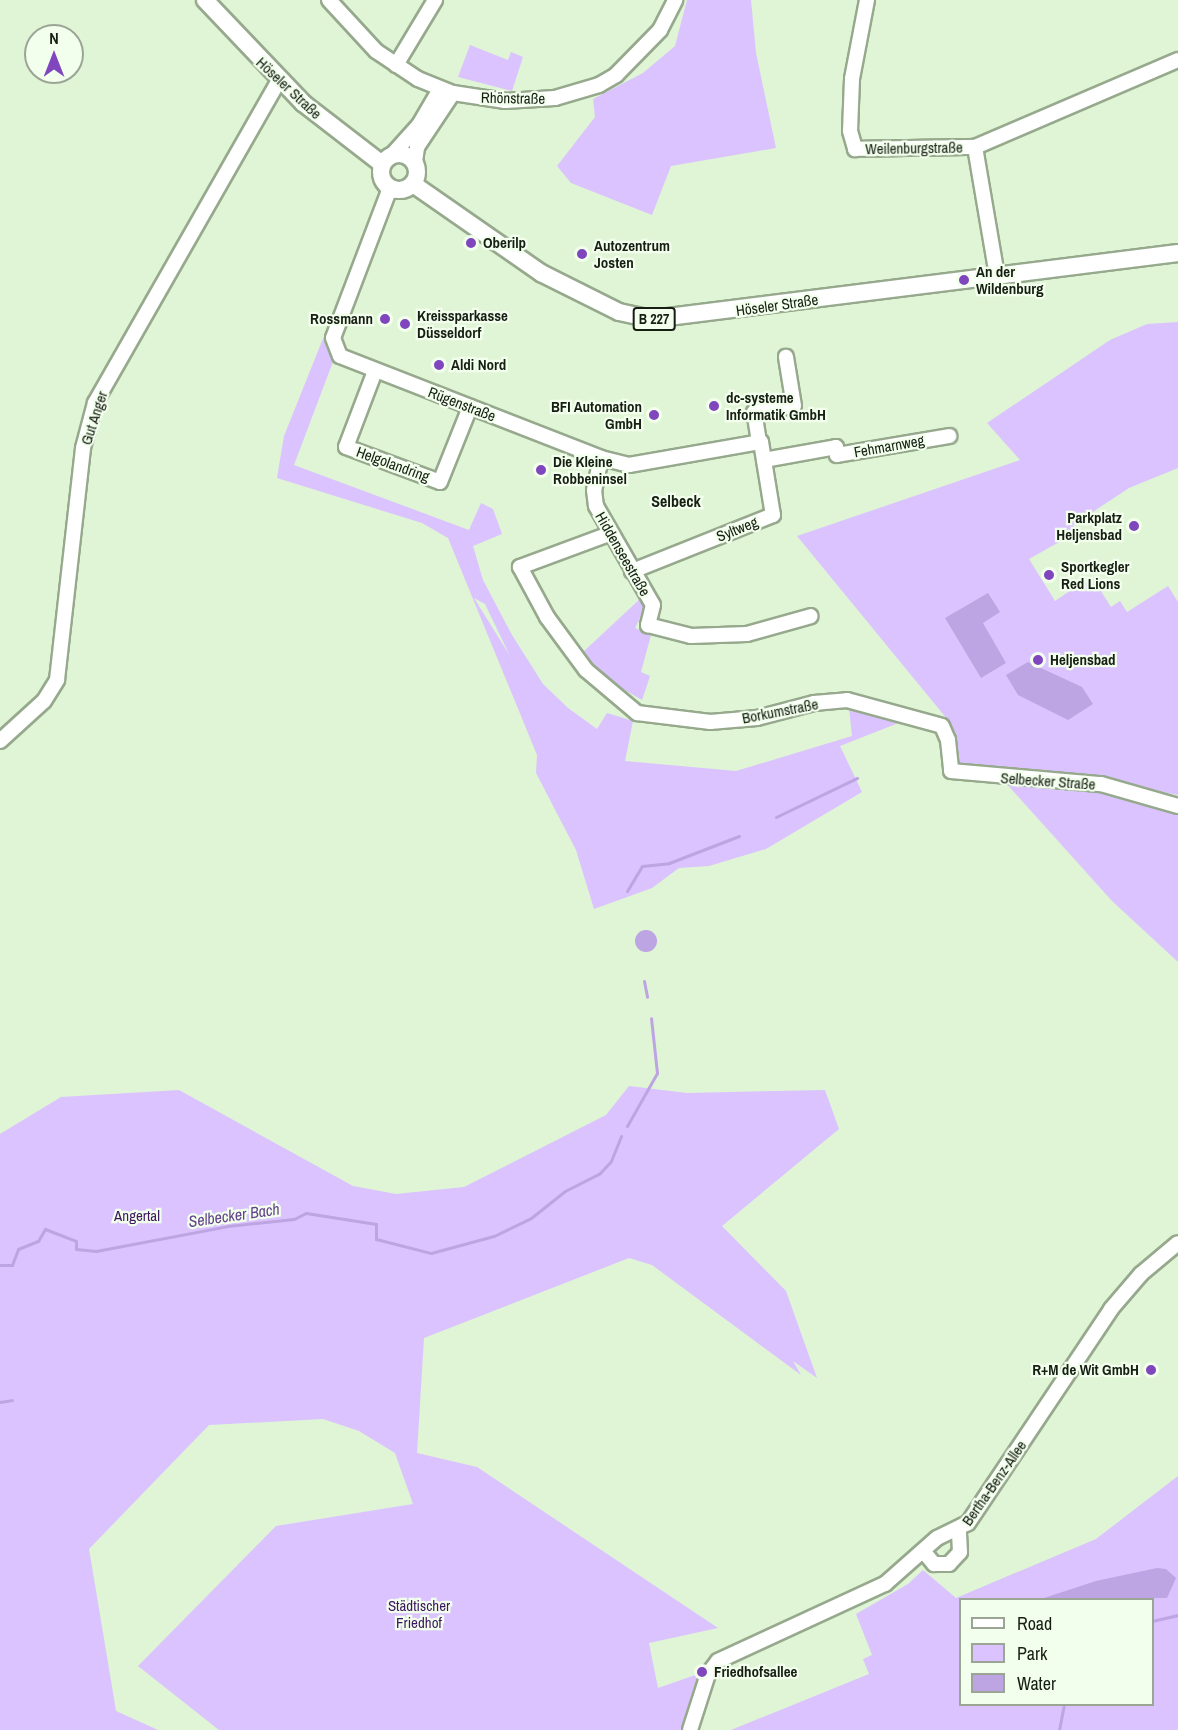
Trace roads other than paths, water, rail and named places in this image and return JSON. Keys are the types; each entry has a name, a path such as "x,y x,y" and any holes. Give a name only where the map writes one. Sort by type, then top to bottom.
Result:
{"main road":[{"name":"Höseler Straße","path":"205,0 279,80 332,127 387,159"},
{"path":"402,154 414,162 417,171 413,184 402,190 390,188 381,176 387,159 402,154"},
{"name":"Höseler Straße","path":"413,184 505,251 563,286 619,312 652,319 1178,253"}],"street":[{"name":"Rhönstraße","path":"329,0 376,51 396,65 446,91 485,99 530,100 599,85 632,63 648,45 675,0"},
{"path":"396,65 435,0"},
{"name":"Weilenburgstraße","path":"867,0 852,79 850,131 855,149 975,147 1178,60"},
{"name":"Gut Anger","path":"0,741 44,701 57,680 83,448 95,403 279,80"},
{"path":"387,159 419,125 446,91"},
{"path":"414,162 417,147 446,91"},
{"path":"975,147 997,276"},
{"name":"Rügenstraße","path":"390,188 333,338 340,356 601,459 629,465 760,442"},
{"name":"Syltweg","path":"632,571 773,515 754,412 794,406 786,357"},
{"name":"Helgolandring","path":"375,371 346,447 440,482 470,407"},
{"name":"Fehmarnweg","path":"764,460 836,447 837,455 949,436"},
{"name":"Hiddenseestraße","path":"601,459 594,490 596,506 609,534 653,605 648,625 691,636 747,634 811,616"},
{"name":"Borkumstraße","path":"609,534 520,567 547,617 586,670 637,713 710,722 757,718 813,703 847,700 942,726 948,740 951,771"},
{"name":"Selbecker Straße","path":"951,771 1101,784 1178,806"},
{"name":"Bertha-Benz-Allee","path":"690,1730 708,1674 718,1661 874,1590 904,1571 937,1538 959,1530 998,1481 1111,1309 1141,1274 1178,1243"},
{"path":"924,1552 934,1564 949,1564 960,1552 959,1530"}],"water":[{"path":"988,593 1000,612 983,623 1006,663 981,678 945,618"},
{"path":"1028,662 1082,687 1093,704 1068,720 1018,695 1006,675"},
{"path":"646,930 654,933 657,941 654,949 646,952 638,949 635,941 638,933"},
{"path":"1157,1568 1166,1569 1176,1578 1167,1598 1044,1598 1096,1581"}],"waterway":[{"name":"Selbecker Bach","path":"776,817 857,778"},
{"name":"Selbecker Bach","path":"627,891 642,866 669,863 739,836"},
{"name":"Selbecker Bach","path":"644,981 647,997"},
{"name":"Selbecker Bach","path":"627,1126 657,1073 651,1018"},
{"name":"Selbecker Bach","path":"0,1265 12,1265 18,1249 38,1241 45,1229 76,1241 76,1249 96,1251 228,1226 294,1219 306,1213 376,1224 376,1239 431,1253 494,1236 531,1218 565,1191 600,1173 611,1161 621,1136"},
{"path":"0,1402 12,1400"},
{"path":"1154,1621 1178,1615"},
{"path":"1059,1730 1064,1706"}],"place":[{"name":"Oberilp","path":"471,243"},
{"name":"Autozentrum Josten","path":"582,254"},
{"name":"An der Wildenburg","path":"964,280"},
{"name":"Rossmann","path":"385,319"},
{"name":"Kreissparkasse Düsseldorf","path":"405,324"},
{"name":"Aldi Nord","path":"439,365"},
{"name":"dc-systeme Informatik GmbH","path":"714,406"},
{"name":"BFI Automation GmbH","path":"654,415"},
{"name":"Die Kleine Robbeninsel","path":"541,470"},
{"name":"Parkplatz Heljensbad","path":"1134,526"},
{"name":"Sportkegler Red Lions","path":"1049,575"},
{"name":"Heljensbad","path":"1038,660"},
{"name":"R+M de Wit GmbH","path":"1151,1370"},
{"name":"Friedhofsallee","path":"702,1672"}],"district":[{"name":"Selbeck","path":"676,501"}],"park label":[{"name":"Angertal","path":"137,1216"},
{"name":"Städtischer Friedhof","path":"419,1614"}]}
